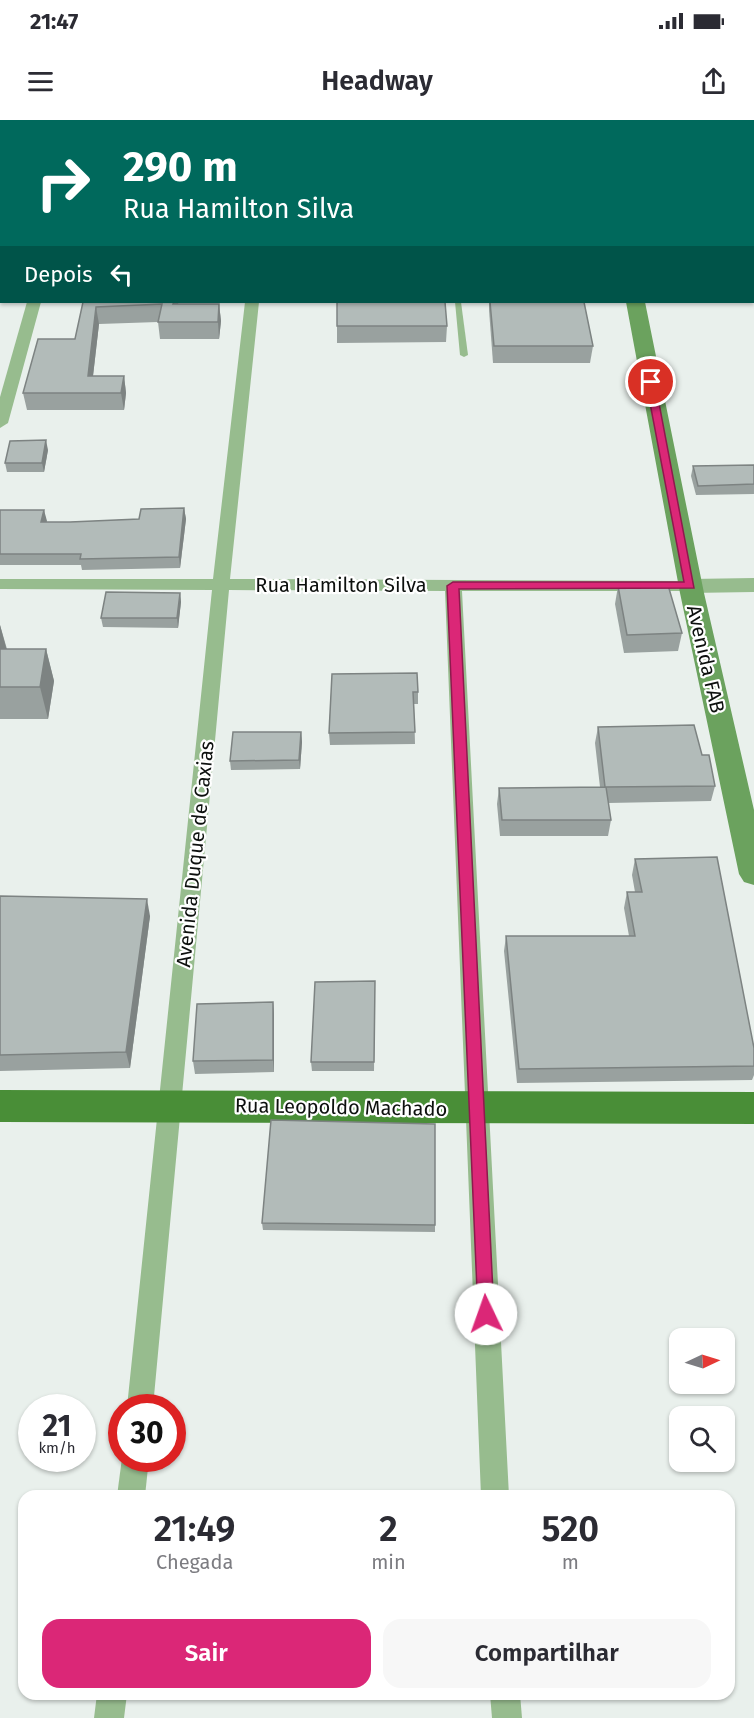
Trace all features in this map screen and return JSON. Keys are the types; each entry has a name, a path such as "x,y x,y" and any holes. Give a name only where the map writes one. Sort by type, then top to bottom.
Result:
{"main road":[{"name":"Avenida FAB","path":"634,303 690,586 754,874"},
{"name":"Rua Leopoldo Machado","path":"0,1106 754,1108"}],"street":[{"path":"0,423 34,303"},
{"name":"Avenida Duque de Caxias","path":"141,1394 221,584 252,303"},
{"name":"Rua Hamilton Silva","path":"0,584 754,585"},
{"path":"453,586 495,1490"},
{"path":"132,1490 134,1472"},
{"path":"109,1718 111,1700"},
{"path":"506,1700 507,1718"}],"lane":[{"path":"458,303 464,355"}],"building":[{"path":"83,303 219,304 218,322 158,322 162,304 96,307 88,376 124,376 121,393 23,393 38,339 75,339"},
{"path":"337,303 445,303 447,326 337,326"},
{"path":"490,303 584,303 593,346 494,346"},
{"path":"46,440 42,463 5,463 10,441"},
{"path":"754,465 754,484 698,486 693,466"},
{"path":"184,508 179,557 80,559 81,554 0,554 0,510 44,510 41,522 70,522 139,519 141,509"},
{"path":"668,585 682,633 627,635 618,586"},
{"path":"106,592 180,593 177,618 101,618"},
{"path":"0,649 46,649 40,687 0,687"},
{"path":"417,673 418,692 413,692 415,732 329,733 332,674"},
{"path":"694,725 702,755 709,755 715,786 606,787 611,820 502,820 499,788 605,787 598,727"},
{"path":"233,732 301,732 299,760 230,761"},
{"path":"717,857 754,1048 754,1066 519,1069 506,936 635,936 627,892 642,892 635,859"},
{"path":"0,896 147,899 126,1052 0,1055"},
{"path":"375,981 374,1062 311,1062 315,982"},
{"path":"273,1002 273,1060 193,1061 197,1004"},
{"path":"271,1120 435,1124 435,1225 262,1223"}],"route":[{"path":"486,1314 453,586 690,586 651,382"}]}
